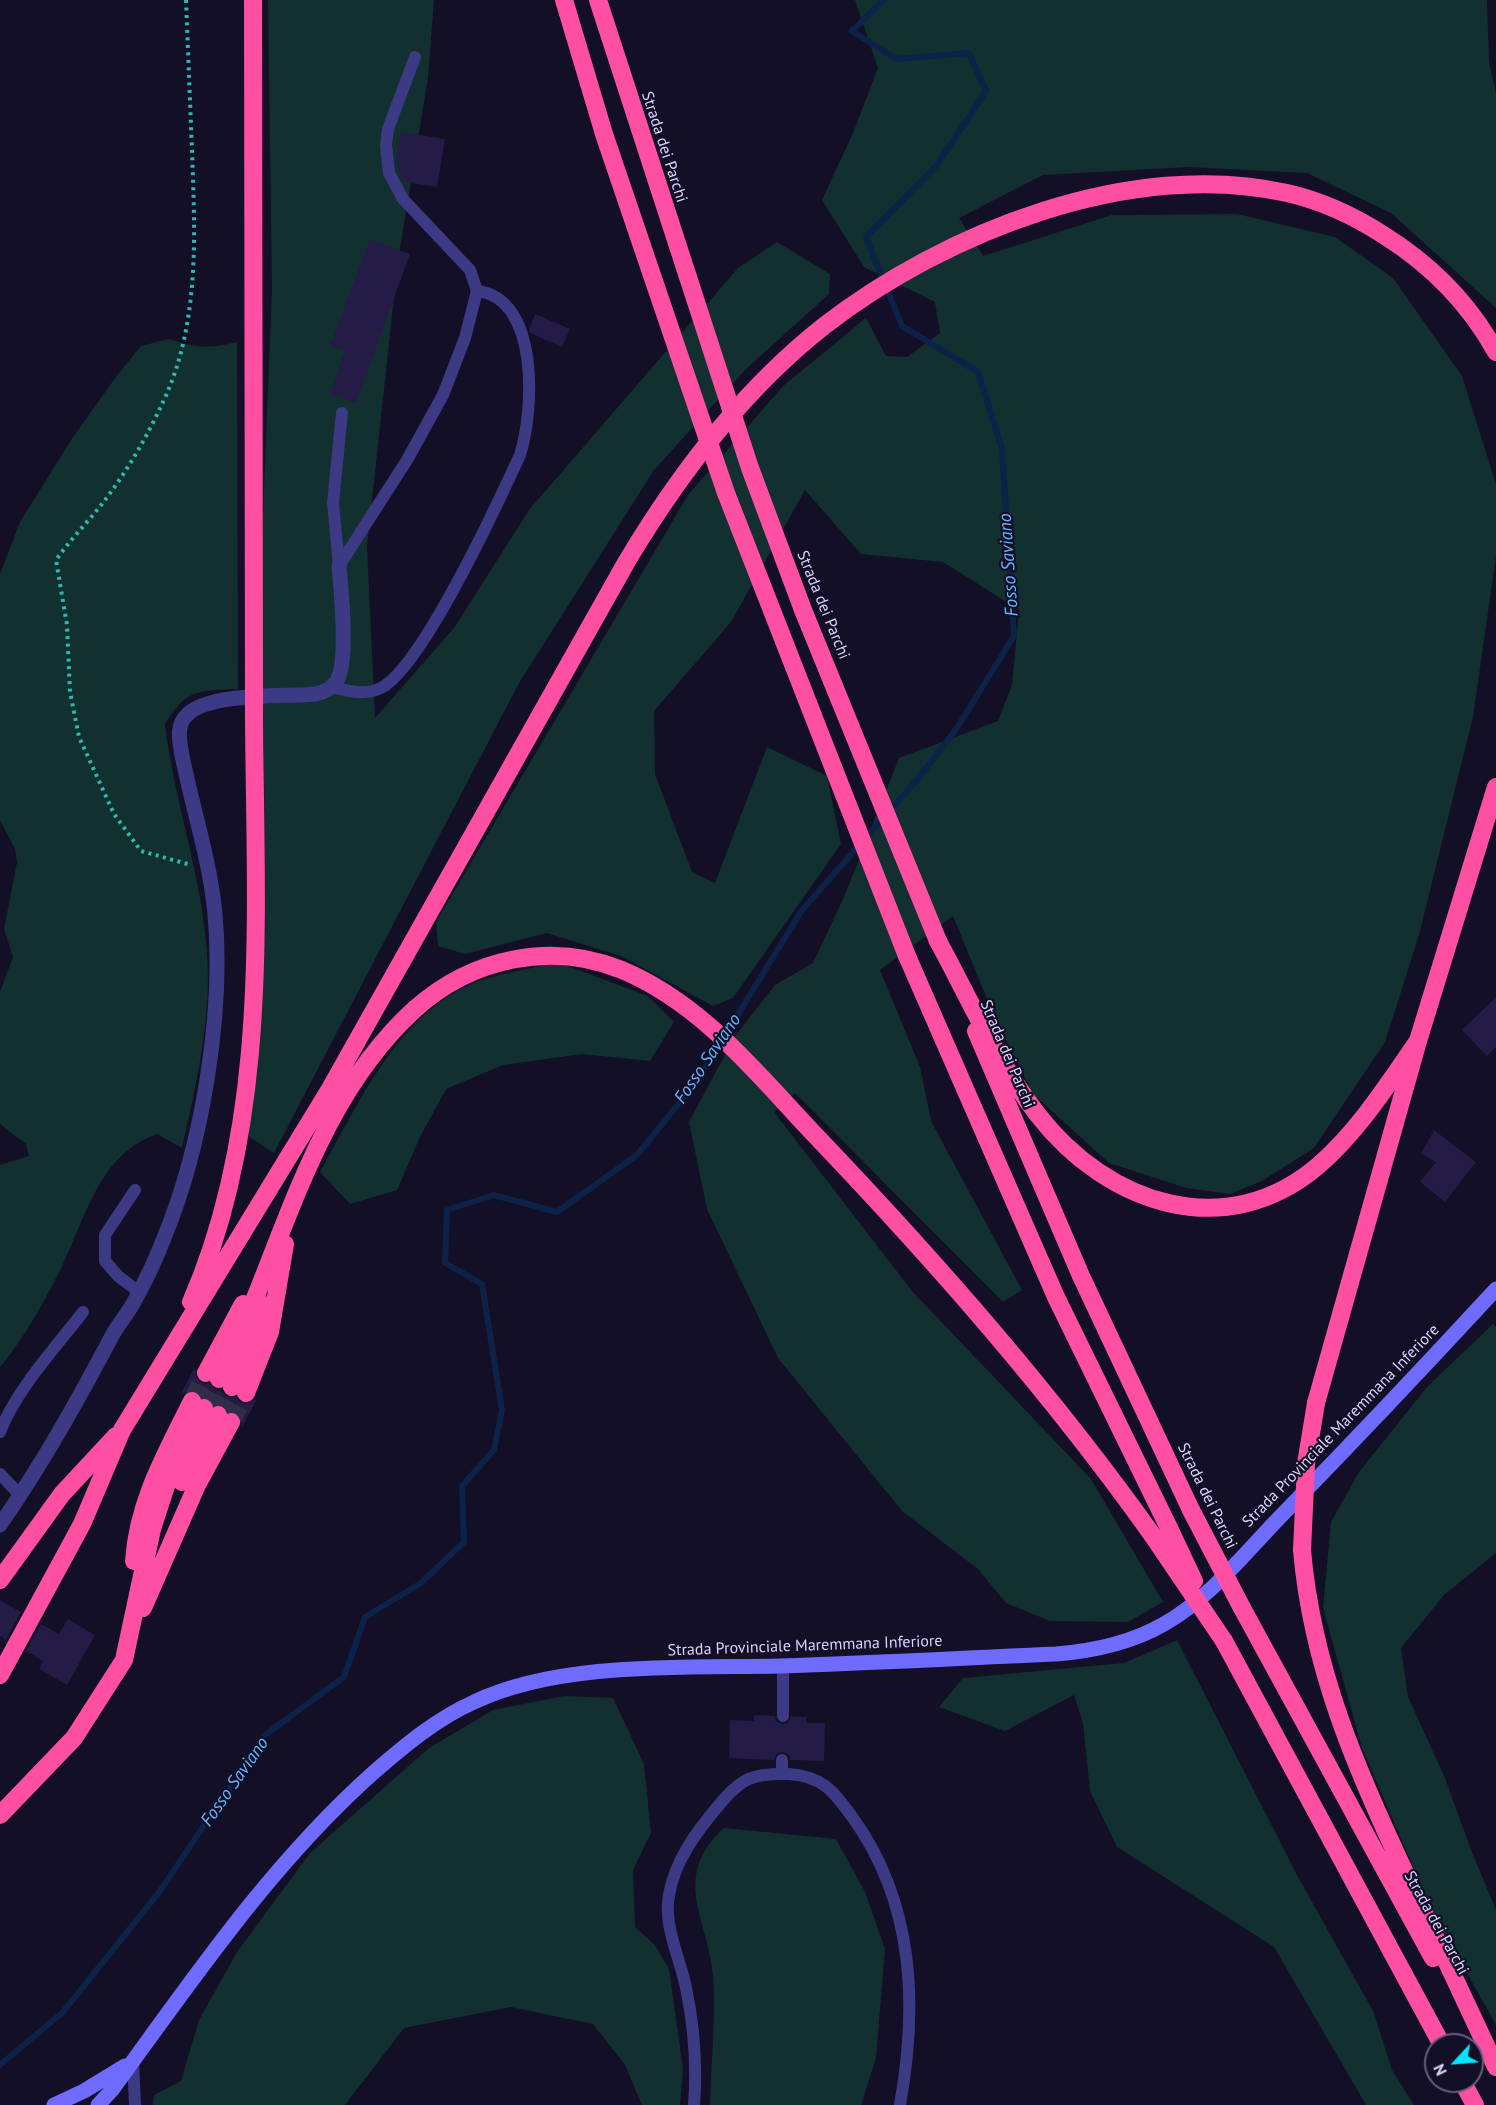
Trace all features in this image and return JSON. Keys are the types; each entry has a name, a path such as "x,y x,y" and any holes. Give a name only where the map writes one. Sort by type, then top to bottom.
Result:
{"highway":[{"path":"163,1366 209,1257 228,1186 243,1104 254,977 253,0"},
{"path":"564,0 604,134 726,493 906,956 1056,1297 1224,1641 1436,2033"},
{"name":"Strada dei Parchi","path":"598,0 764,507 938,941 1081,1276 1191,1510 1242,1608 1496,2073"},
{"path":"0,1675 82,1524 122,1430 330,1089 646,531 675,488 744,402 824,326 901,272 974,237 1069,204 1143,190 1223,186 1289,193 1352,217 1410,254 1460,301 1496,352"},
{"path":"1496,787 1418,1041 1317,1403 1306,1464 1302,1550 1314,1637 1342,1732 1371,1800 1496,2067"},
{"path":"938,941 1024,1096 1058,1139 1107,1177 1159,1202 1182,1207 1207,1209 1242,1206 1279,1192 1309,1173 1358,1126 1418,1041"},
{"path":"226,1383 291,1204 320,1143 355,1078 396,1028 442,988 494,963 518,957 553,955 603,963 658,987 707,1023 902,1228 1010,1351 1083,1440 1153,1536 1224,1641"},
{"path":"226,1383 237,1345 279,1242 330,1089"},
{"path":"226,1383 257,1369 273,1322 291,1204"},
{"path":"135,1617 135,1554 141,1510 158,1469 211,1411"},
{"path":"0,1815 74,1738 124,1660 135,1617 172,1505 211,1411"},
{"path":"129,1640 197,1485 211,1411"},
{"path":"0,1580 62,1494 122,1430"}],"main road":[{"name":"Strada Provinciale Maremmana Inferiore","path":"98,2105 248,1905 318,1826 405,1746 452,1713 496,1693 571,1677 633,1670 1056,1654 1097,1649 1131,1639 1170,1621 1207,1591 1367,1427 1496,1289"},
{"name":"Strada Provinciale Maremmana Inferiore","path":"54,2105 84,2091 133,2061"}],"street":[{"path":"0,1525 78,1402 139,1292 168,1228 185,1177 200,1119 214,1010 215,913 179,741 183,720 195,709 207,704 316,694 332,687 338,681 342,662 339,566"}],"lane":[{"path":"339,566 407,460 443,395 465,338 477,291 470,270 403,199 390,173 386,145 388,129 415,57"},
{"path":"332,687 358,693 379,689 396,678 442,611 520,455 528,427 529,406 528,371 522,338 514,314 503,300 494,294 477,291"},
{"path":"339,566 333,503 342,413"},
{"path":"135,1190 105,1235 105,1261 118,1276 139,1292"},
{"path":"0,1432 4,1420 33,1377 83,1312"},
{"path":"0,1474 20,1495"},
{"path":"783,1666 783,1716"},
{"path":"782,1760 782,1774"},
{"path":"694,2105 694,2038 683,1971 668,1916 672,1885 692,1841 728,1794 747,1778 782,1774 820,1781 837,1797 872,1848 895,1899 903,1928 908,1965 907,2040 900,2105"},
{"path":"133,2061 135,2105"}],"path":[{"path":"186,0 194,207 191,302 183,354 163,402 133,458 102,504 77,531 56,560 67,625 70,692 78,737 114,814 141,851 206,869"}],"green space":[{"path":"268,0 434,0 428,78 398,260 367,546 375,718 454,628 529,510 738,268 777,242 830,274 829,294 746,369 654,470 519,683 274,1153 248,1136 266,922 261,562 272,289"},
{"path":"855,0 1487,0 1489,62 1496,93 1496,308 1391,213 1307,173 1189,167 1043,175 959,218 983,256 1112,215 1237,214 1335,237 1393,278 1462,376 1496,484 1496,556 1473,717 1419,935 1385,1042 1314,1148 1262,1181 1230,1194 1186,1188 1109,1163 1033,1094 992,1011 953,916 880,970 920,1067 931,1121 1022,1290 1003,1302 795,1093 774,1112 912,1291 1091,1479 1163,1602 1128,1622 1050,1621 1006,1603 978,1569 902,1511 778,1358 707,1209 689,1122 735,1036 775,985 813,963 844,897 899,758 998,721 1012,685 1019,610 943,562 861,554 805,490 731,622 654,711 655,774 692,872 715,883 767,747 827,776 841,844 733,998 713,1006 621,956 547,933 465,954 438,946 436,922 688,495 783,386 866,318 886,356 907,357 940,333 935,302 864,267 822,200 853,133 878,68"},
{"path":"169,339 203,346 237,342 238,689 203,691 195,694 180,704 165,724 204,924 208,978 202,1052 182,1148 157,1134 138,1143 109,1171 88,1206 63,1264 42,1304 0,1367 0,1165 29,1156 26,1144 0,1124 0,992 13,957 4,929 17,862 15,849 0,820 0,574 20,522 73,437 118,374 141,346"},
{"path":"557,962 648,996 674,1022 650,1061 582,1054 503,1065 446,1089 420,1137 397,1190 350,1204 320,1172 368,1087 406,1033 429,1011 455,992 485,979"},
{"path":"1493,1324 1496,1327 1496,1553 1444,1595 1401,1648 1408,1697 1445,1778 1496,1910 1496,2025 1432,1910 1362,1748 1323,1608 1331,1522 1359,1472 1427,1387"},
{"path":"1177,1640 1297,1875 1373,2011 1392,2070 1414,2105 1366,2105 1274,1947 1117,1847 1090,1791 1083,1723 1074,1695 1005,1731 939,1707 963,1678 1124,1663"},
{"path":"564,1696 613,1698 644,1764 651,1833 633,1870 635,1927 655,1945 669,1969 683,2069 680,2105 642,2105 625,2065 593,2024 511,2007 404,2028 345,2105 153,2105 154,2095 181,2081 199,2020 237,1952 310,1853 429,1748 493,1710"},
{"path":"724,1828 836,1839 865,1892 885,1949 876,2058 861,2105 710,2105 714,2023 713,1975 696,1899 695,1881 699,1864 708,1846"}],"building":[{"path":"401,132 445,139 437,187 403,182 396,161"},
{"path":"370,239 410,254 356,403 330,394 345,351 330,346"},
{"path":"535,314 570,329 562,347 530,333"},
{"path":"1496,997 1496,1047 1487,1056 1462,1030"},
{"path":"1434,1130 1476,1162 1445,1202 1420,1182 1436,1162 1421,1154"},
{"path":"195,1367 197,1379 201,1383 221,1390 227,1397 236,1397 241,1403 247,1404 257,1399 242,1427 241,1417 237,1412 228,1411 223,1405 214,1405 198,1391 191,1390 180,1395"},
{"path":"0,1600 21,1612 6,1640 0,1636"},
{"path":"68,1619 95,1635 67,1685 39,1669 43,1661 26,1651 41,1624 59,1634"},
{"path":"754,1715 775,1716 776,1721 782,1724 788,1723 791,1716 806,1717 806,1723 825,1723 824,1761 790,1760 789,1755 783,1752 777,1753 774,1760 729,1758 730,1720 754,1721"}],"waterway":[{"name":"Fosso Saviano","path":"0,2065 63,2012 160,1891 265,1735 344,1677 365,1617 421,1583 464,1542 462,1486 494,1450 502,1410 482,1284 445,1263 447,1210 494,1195 557,1212 637,1155 697,1081 802,910 917,780 957,728 1014,636 1002,449 978,372 902,326 866,237 936,166 986,91 969,53 896,59 852,31 884,0"}],"tunnel":[{"path":"192,1401 206,1373"},
{"path":"204,1408 219,1379"},
{"path":"218,1415 232,1387"},
{"path":"231,1422 246,1393"}]}
